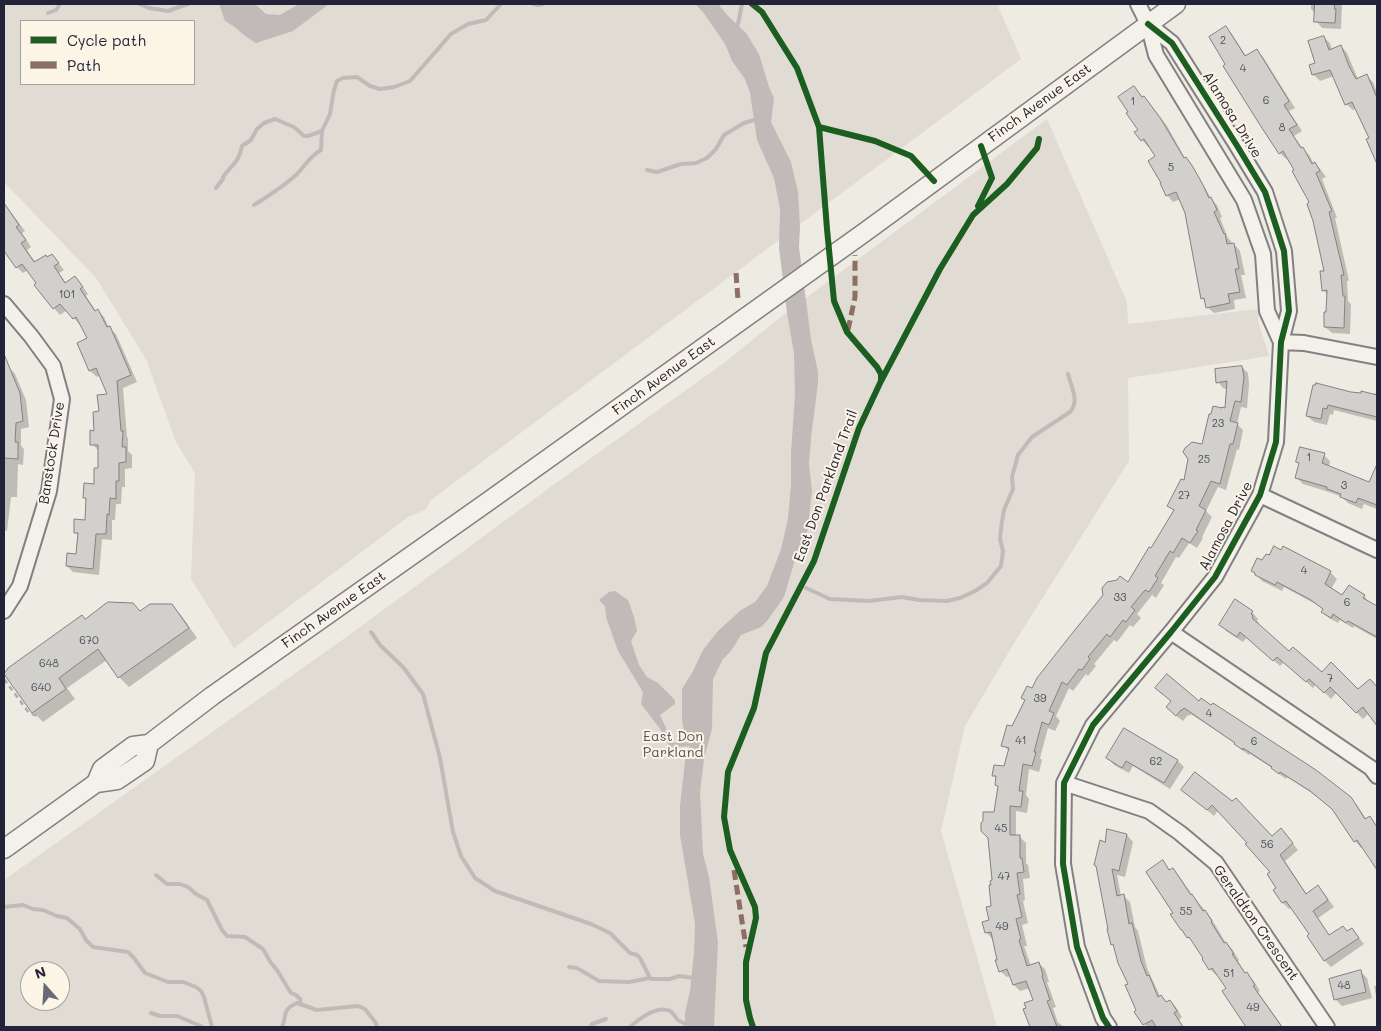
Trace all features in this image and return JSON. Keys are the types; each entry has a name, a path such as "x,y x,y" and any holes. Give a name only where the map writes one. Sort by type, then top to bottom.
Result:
{"main road":[{"name":"Finch Avenue East","path":"4,849 96,783 117,780 145,761 149,744 209,698 478,509 865,232 1176,4"}],"street":[{"path":"1138,4 1148,24"},
{"name":"Alamosa Drive","path":"1148,24 1156,55 1244,200 1263,254 1267,311 1281,342"},
{"name":"Alamosa Drive","path":"1109,1027 1103,1018 1077,947 1063,864 1064,783 1092,725 1215,577 1260,495 1276,442 1281,342 1289,311 1284,251 1264,192 1172,43 1148,24"},
{"name":"Banstock Drive","path":"4,304 53,366 62,398 49,491 20,586 4,612"},
{"path":"1281,342 1304,343 1377,357"},
{"path":"1260,495 1377,550"},
{"path":"1171,632 1371,768 1377,776"},
{"name":"Geraldton Crescent","path":"1064,783 1149,811 1180,833 1216,863 1327,1027"}],"path":[{"path":"4,678 29,713 38,716"}],"green space":[{"path":"4,4 997,4 1021,59 431,500 425,510 408,517 234,648 191,579 195,473 176,442 146,359 96,278 4,182"},
{"name":"East Don Parkland","path":"1047,119 1127,302 1128,324 1258,309 1258,321 1269,356 1128,378 1129,461 1016,640 965,726 941,831 997,1027 4,1027 4,880 356,630 724,363 787,312"}],"shaded area":[{"path":"219,4 255,4 266,14 280,15 299,4 329,4 293,31 256,43 225,21"},
{"path":"695,4 718,4 746,33 759,54 774,98 771,122 791,162 798,192 799,247 811,339 818,372 809,463 812,491 806,544 797,553 784,597 761,627 741,635 731,651 723,659 713,679 712,729 704,759 700,792 703,854 709,877 718,942 714,1027 685,1027 685,1013 690,991 694,952 695,924 680,835 680,806 685,761 690,745 684,733 682,689 703,650 718,631 741,610 755,602 767,586 781,549 788,519 795,394 794,353 779,248 780,209 774,178 757,140 750,93 745,79 732,61 725,44 703,12"},
{"path":"615,591 628,600 634,617 637,631 631,641 639,665 647,677 658,683 675,700 675,704 660,715 666,728 665,734 641,704 643,692 618,651 606,617 605,606 599,600 609,592"}],"building":[{"path":"1315,4 1335,4 1335,23 1314,22"},
{"path":"1226,26 1245,56 1257,49 1289,101 1284,105 1297,125 1289,129 1301,148 1303,147 1312,164 1315,162 1320,171 1316,173 1332,211 1329,212 1344,275 1341,275 1343,296 1345,296 1344,328 1324,327 1327,290 1322,291 1320,271 1324,271 1313,221 1307,204 1309,202 1283,151 1279,154 1260,125 1223,66 1225,64 1209,37"},
{"path":"1324,36 1329,50 1341,45 1356,79 1367,74 1377,98 1377,164 1366,139 1369,138 1352,102 1345,105 1330,70 1312,75 1309,65 1315,63 1308,41"},
{"path":"1134,86 1161,119 1184,158 1186,157 1193,167 1209,198 1211,197 1217,210 1214,212 1225,233 1227,244 1234,243 1239,269 1235,269 1240,292 1228,294 1230,303 1206,308 1204,298 1201,299 1185,213 1176,192 1166,196 1148,161 1155,156 1144,139 1141,141 1134,132 1138,130 1118,97"},
{"path":"4,203 19,225 16,227 26,240 21,243 34,262 46,255 47,257 52,254 59,263 54,266 65,283 75,276 83,287 80,289 95,311 98,309 107,327 110,326 131,375 117,381 121,431 123,431 122,447 126,447 126,462 119,463 116,499 110,498 106,534 96,534 93,569 66,566 67,553 76,554 78,533 74,533 74,519 85,520 86,498 83,498 84,483 94,484 94,468 98,468 98,445 90,445 90,430 94,431 93,412 99,411 97,395 107,394 96,368 89,371 77,343 87,338 76,317 73,319 60,304 53,309 34,285 36,283 22,264 16,268 4,251"},
{"path":"4,354 20,393 23,421 16,423 15,442 18,442 18,459 4,458"},
{"path":"1242,366 1244,377 1241,402 1235,401 1230,421 1238,423 1233,444 1230,444 1220,484 1211,481 1199,506 1206,510 1196,530 1198,531 1190,543 1182,538 1173,553 1170,551 1155,576 1158,578 1149,592 1145,590 1131,607 1135,610 1126,622 1123,620 1110,637 1107,634 1088,657 1090,659 1082,670 1079,669 1067,685 1062,682 1049,711 1054,713 1049,725 1042,722 1032,766 1023,764 1019,791 1023,791 1021,807 1010,806 1010,835 1020,835 1020,858 1022,858 1024,872 1017,873 1020,894 1017,895 1022,917 1016,919 1021,939 1019,940 1027,966 1039,962 1050,1000 1047,1001 1057,1027 1030,1027 1023,1009 1026,1008 1024,1003 1033,1000 1026,981 1013,985 1007,969 999,972 995,960 997,960 991,932 985,933 982,922 989,920 986,907 991,906 989,885 991,885 990,881 992,880 988,838 981,831 981,823 983,821 983,812 994,812 998,786 995,785 996,776 992,776 994,765 1004,766 1009,748 1001,746 1007,725 1012,726 1025,700 1021,698 1027,686 1032,688 1037,678 1103,595 1102,588 1107,582 1117,580 1120,576 1128,582 1174,510 1167,506 1181,479 1184,480 1188,459 1183,452 1185,448 1192,442 1202,444 1209,414 1211,414 1213,406 1225,408 1227,381 1216,383 1215,369"},
{"path":"1316,383 1351,392 1361,393 1361,391 1377,395 1377,417 1328,405 1327,409 1323,408 1321,419 1306,416 1313,385"},
{"path":"1300,447 1325,453 1322,463 1369,482 1377,464 1377,505 1358,498 1356,503 1340,497 1341,494 1327,489 1327,487 1295,478 1299,463 1296,462"},
{"path":"1274,546 1281,550 1283,546 1331,571 1325,584 1342,595 1349,585 1365,595 1363,598 1377,606 1377,637 1348,621 1346,623 1333,614 1331,618 1321,612 1323,609 1311,600 1277,582 1275,585 1255,575 1251,571 1257,558 1262,560 1266,554 1269,555"},
{"path":"1235,599 1253,611 1251,614 1252,618 1289,651 1293,647 1322,672 1331,662 1358,689 1370,679 1377,687 1377,726 1363,707 1356,713 1330,687 1324,693 1309,679 1306,682 1277,657 1273,661 1240,632 1237,637 1219,625"},
{"path":"108,602 133,603 140,611 150,604 172,604 189,628 118,678 98,649 59,678 66,689 32,713 4,674 8,668 82,615 85,619"},
{"path":"1167,674 1199,701 1201,698 1211,705 1213,703 1316,770 1351,797 1365,819 1370,816 1377,827 1377,870 1357,840 1354,842 1332,809 1310,791 1280,772 1279,774 1272,767 1234,744 1184,708 1176,716 1166,707 1171,701 1155,688"},
{"path":"1124,728 1178,760 1164,783 1126,761 1122,768 1106,758"},
{"path":"1195,772 1232,801 1236,798 1272,836 1281,828 1293,843 1280,855 1306,894 1318,885 1328,900 1313,911 1329,935 1343,926 1347,931 1352,928 1359,938 1324,961 1307,936 1309,934 1286,901 1282,903 1273,890 1276,888 1267,874 1270,872 1245,844 1247,843 1212,805 1207,810 1181,790"},
{"path":"1107,829 1127,834 1119,871 1112,869 1117,896 1124,894 1129,924 1132,923 1141,961 1147,976 1149,975 1158,997 1161,995 1166,1002 1170,1000 1177,1011 1174,1013 1183,1027 1156,1027 1152,1020 1143,1025 1134,1012 1136,1010 1125,985 1128,984 1118,963 1113,944 1111,945 1096,866 1094,865 1100,840 1105,842"},
{"path":"1163,860 1169,870 1173,868 1203,911 1205,910 1224,943 1226,942 1245,973 1247,972 1255,985 1253,986 1282,1027 1246,1027 1222,991 1226,988 1212,968 1209,970 1189,937 1187,938 1181,930 1170,914 1173,913 1146,872"},
{"path":"1361,970 1366,992 1334,1000 1329,979"}],"waterway":[{"path":"48,13 56,10 60,4"},
{"path":"139,4 149,8 168,11 188,4"},
{"path":"254,205 291,179 310,158 321,150 322,131 330,114 337,81 343,78 357,77 370,86 380,89 394,87 410,81 451,34 468,24 486,20 501,4"},
{"path":"533,4 543,4"},
{"path":"736,28 742,4"},
{"path":"216,188 237,160 242,146 251,140 257,129 264,123 275,119 294,127 304,136 322,131"},
{"path":"647,170 657,172 681,164 696,163 707,158 716,149 724,135 744,123 759,120"},
{"path":"806,588 830,599 869,601 902,597 947,601 960,598 987,583 1001,566 1003,551 1000,539 1002,521 1004,510 1013,489 1012,477 1018,455 1032,437 1070,412 1073,408 1075,398 1068,374"},
{"path":"371,632 380,645 403,667 423,694 440,758 453,832 461,856 475,878 495,891 591,924 610,933 630,953 640,958 650,978"},
{"path":"665,734 671,745 694,744"},
{"path":"156,875 167,884 180,884 188,887 207,900 227,936 245,937 263,949 291,993 300,999 301,1004"},
{"path":"4,907 23,905 67,918 80,929 86,940 93,947 128,952 145,973 168,982 183,982 196,987 204,997 212,1027"},
{"path":"569,967 577,968 599,981 629,982 650,978 670,979 679,976 694,978"},
{"path":"282,1027 286,1011 297,1003 317,1010 358,1006 365,1009 377,1027"},
{"path":"630,1027 648,1014 660,1010 671,1012 677,1019 693,1027"},
{"path":"151,1013 160,1016 177,1016 203,1027"},
{"path":"590,1027 592,1024 606,1019"}],"marked path":[{"path":"848,330 855,297 855,255"},
{"path":"736,273 738,300"},
{"path":"734,870 746,947"}],"cycle path":[{"path":"752,4 762,12 797,68 819,127 834,301 847,332 877,367 881,374 881,381"},
{"path":"1109,1027 1103,1018 1077,947 1063,864 1064,783 1093,725 1215,577 1260,495 1276,442 1281,342 1289,311 1284,251 1265,192 1172,43 1148,24"},
{"path":"819,127 875,141 911,156 934,181"},
{"name":"East Don Parkland Trail","path":"753,1027 746,1000 746,962 756,918 755,907 730,850 724,817 728,772 754,708 766,653 814,561 859,428 881,381 940,269 973,215 1007,184 1037,148 1039,139"},
{"path":"978,206 992,178 981,146"}]}
